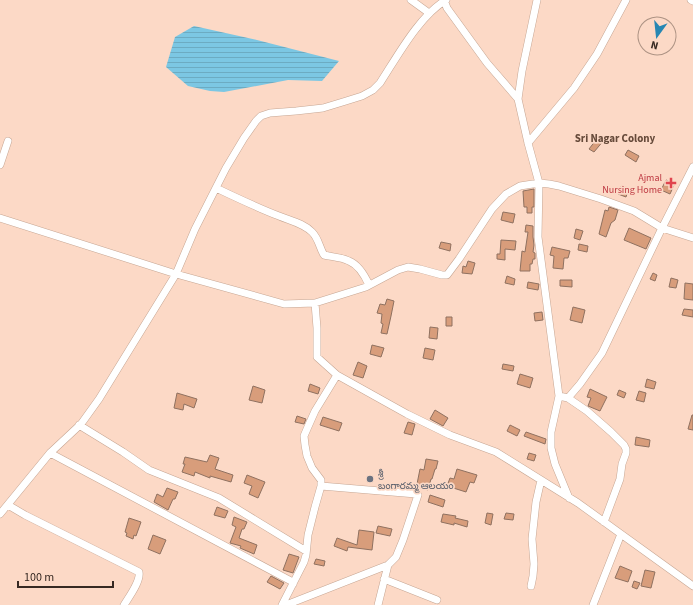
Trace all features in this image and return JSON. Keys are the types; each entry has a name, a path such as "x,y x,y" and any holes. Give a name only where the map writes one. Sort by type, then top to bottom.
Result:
{"street":[{"path":"411,0 429,14"},
{"path":"0,514 50,453 79,425 99,399 138,338 176,274 195,229 226,168 244,138 256,121 262,116 270,113 296,112 323,108 362,96 373,90 380,83 410,37 434,8 445,0 447,8 487,63 518,99"},
{"path":"537,0 522,70 518,99 539,183 538,237 559,396 551,432 551,448 555,464 569,498"},
{"path":"528,143 574,88 597,54 626,0"},
{"path":"0,165 8,142"},
{"path":"568,398 602,353 693,167"},
{"path":"0,218 176,274 284,304 315,303 366,287 398,270 408,267 447,275 492,209 506,194 520,186 539,183 560,186 634,211 662,228 693,238"},
{"path":"216,188 308,228 314,233 324,255 349,260 364,275 369,285"},
{"path":"315,303 317,358 337,375 407,414 450,435 496,452 569,498 693,586"},
{"path":"282,605 304,562 314,507 321,486 321,480 312,468 307,456 304,436 315,411 337,375"},
{"path":"559,396 568,398 587,411 611,432 626,449 620,479 604,522"},
{"path":"79,425 117,448 149,470 219,498 306,551"},
{"path":"50,453 291,581 293,584"},
{"path":"531,586 534,564 532,539 536,502 541,480"},
{"path":"286,605 300,603 388,565 396,557 418,495 321,486"},
{"path":"8,505 139,572 140,576 138,581 124,605"},
{"path":"593,605 621,534"},
{"path":"378,605 388,565"},
{"path":"384,579 437,600"}],"water":[{"path":"194,26 339,61 322,81 288,80 224,92 210,91 188,86 166,67 175,37"}],"building":[{"path":"599,136 604,140 594,152 589,149"},
{"path":"628,150 639,156 636,162 625,155"},
{"path":"666,180 675,183 670,194 661,190"},
{"path":"621,186 629,188 626,197 618,194"},
{"path":"534,189 534,207 532,207 532,213 527,213 527,207 524,207 523,191"},
{"path":"609,207 618,210 615,220 611,223 606,237 599,234 605,210 608,211"},
{"path":"503,212 515,214 513,223 501,220"},
{"path":"526,225 533,226 533,252 535,253 535,259 533,259 532,264 530,264 530,271 520,271 522,251 525,252 528,232 525,232"},
{"path":"629,228 651,238 646,249 624,240"},
{"path":"576,229 583,231 580,240 574,238"},
{"path":"501,240 516,241 515,250 505,249 505,260 497,259 497,254 500,254"},
{"path":"441,242 451,244 450,251 439,248"},
{"path":"579,244 588,246 587,252 578,250"},
{"path":"552,247 570,251 568,258 564,258 563,269 553,268 554,256 550,255"},
{"path":"468,261 475,263 472,274 462,273 463,266 466,267"},
{"path":"653,273 657,275 655,281 650,279"},
{"path":"507,276 515,279 514,285 505,283"},
{"path":"671,278 678,280 676,288 669,287"},
{"path":"560,280 572,280 572,287 560,286"},
{"path":"528,282 539,284 538,290 527,288"},
{"path":"685,283 693,284 693,300 684,299"},
{"path":"387,299 394,301 387,334 381,333 383,324 381,323 382,314 377,313 380,304 385,305"},
{"path":"573,307 585,310 582,323 570,320"},
{"path":"684,309 693,310 693,317 682,315"},
{"path":"542,312 543,320 535,321 534,313"},
{"path":"446,317 452,317 452,326 446,326"},
{"path":"430,327 438,328 437,339 429,338"},
{"path":"372,345 384,348 381,357 370,354"},
{"path":"425,348 435,350 433,360 423,358"},
{"path":"358,362 367,366 363,378 353,375"},
{"path":"503,364 514,366 513,371 502,369"},
{"path":"520,374 533,378 530,388 517,384"},
{"path":"647,379 656,382 654,389 645,387"},
{"path":"310,384 320,388 318,394 308,391"},
{"path":"253,386 265,390 262,403 249,400"},
{"path":"590,389 607,397 600,411 588,406 591,398 587,397"},
{"path":"619,390 626,393 624,398 617,395"},
{"path":"639,391 646,393 644,402 636,400"},
{"path":"177,393 197,399 194,408 184,404 183,410 174,408"},
{"path":"435,410 448,418 443,426 430,419"},
{"path":"693,415 693,430 688,429"},
{"path":"297,416 306,419 304,424 295,422"},
{"path":"323,417 342,423 339,431 320,425"},
{"path":"408,422 415,424 412,435 404,433"},
{"path":"510,425 520,430 517,436 507,431"},
{"path":"526,432 546,439 545,444 524,436"},
{"path":"636,437 650,440 649,447 635,445"},
{"path":"529,453 536,455 534,461 527,459"},
{"path":"210,455 219,458 215,469 233,475 231,482 210,476 210,478 195,472 194,476 182,472 185,464 183,464 185,457 207,462"},
{"path":"426,459 438,461 428,490 417,487 420,469 424,470"},
{"path":"457,469 477,475 474,483 470,482 466,492 447,486 450,478 454,479"},
{"path":"247,475 265,482 258,498 249,494 252,486 244,483"},
{"path":"167,488 178,492 168,510 154,502 157,494 163,497"},
{"path":"430,495 445,500 443,507 428,502"},
{"path":"217,507 228,511 225,518 214,515"},
{"path":"487,513 493,514 491,525 485,523"},
{"path":"506,513 514,514 513,520 504,519"},
{"path":"443,514 456,516 455,518 468,521 467,527 454,523 454,525 441,522"},
{"path":"234,517 247,522 244,529 242,529 239,538 257,545 254,554 240,548 241,546 230,543 236,527 232,525"},
{"path":"129,518 141,522 136,536 134,535 133,539 126,536 127,533 125,532"},
{"path":"378,526 392,529 390,536 376,533"},
{"path":"359,530 374,532 372,550 348,547 347,551 334,546 337,538 357,545"},
{"path":"153,535 166,540 160,554 148,549"},
{"path":"289,554 299,557 293,573 283,570"},
{"path":"316,559 325,561 324,566 314,564"},
{"path":"620,566 632,571 628,582 615,578"},
{"path":"645,570 655,572 651,588 641,586"},
{"path":"271,576 284,583 280,589 267,582"},
{"path":"634,581 640,583 637,589 632,587"}],"place":[{"name":"Ajmal Nursing Home","path":"671,183"},
{"name":"శ్రీ బంగారమ్మ ఆలయం","path":"370,479"}],"district":[{"name":"Sri Nagar Colony","path":"615,138"}]}
